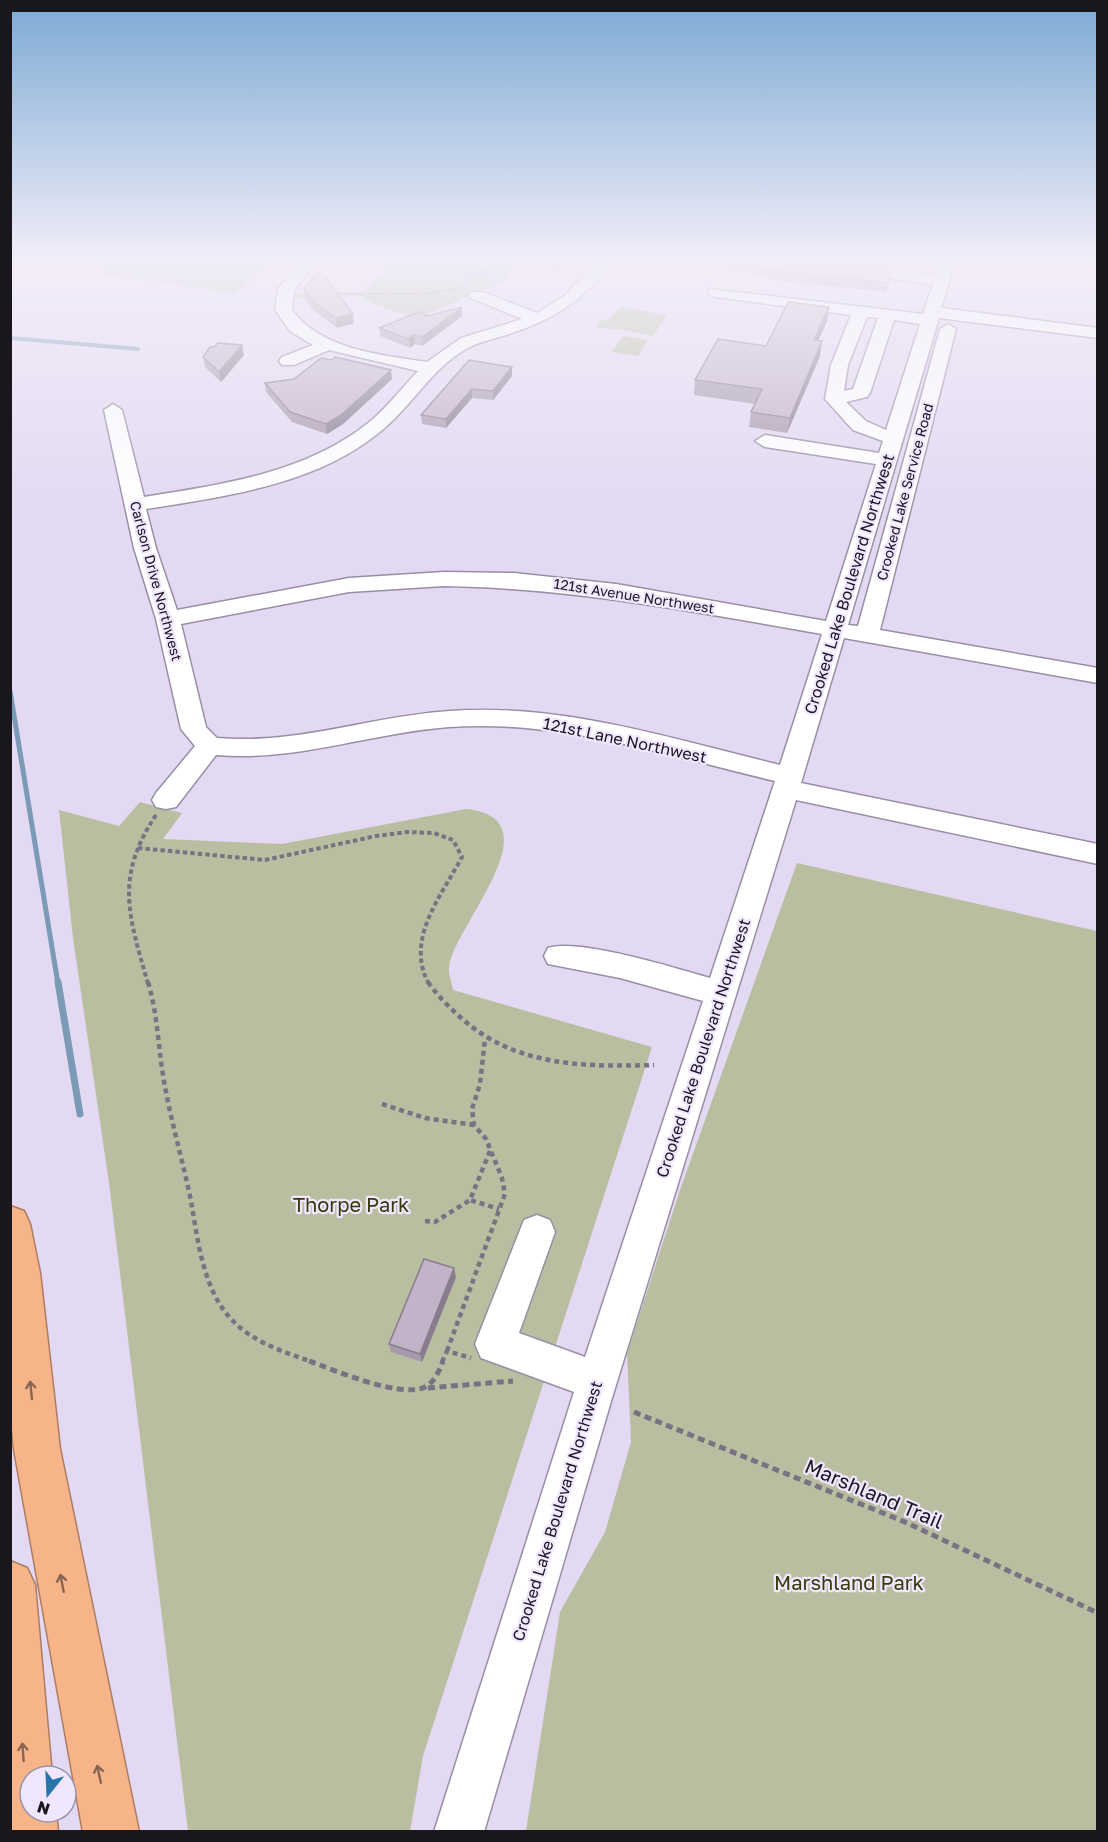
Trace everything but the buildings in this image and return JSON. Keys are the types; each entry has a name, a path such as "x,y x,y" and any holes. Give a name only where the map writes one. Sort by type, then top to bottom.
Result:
{"highway":[{"path":"10,1224 19,1273 38,1449 111,1832"},
{"path":"10,1585 30,1832"}],"street":[{"path":"288,361 317,349"},
{"path":"340,349 362,356 431,368"},
{"path":"135,505 275,477 335,453 375,427 431,368 455,349"},
{"path":"845,349 834,382 834,399 856,425 891,448"},
{"path":"834,399 861,393 876,349"},
{"name":"Crooked Lake Boulevard Northwest","path":"459,1832 597,1381 788,782 891,448 926,349"},
{"name":"Crooked Lake Service Road","path":"867,635 930,349"},
{"name":"Carlson Drive Northwest","path":"113,410 135,505 168,619 194,729 199,738 209,746"},
{"path":"765,441 891,448"},
{"name":"121st Avenue Northwest","path":"168,619 349,585 456,579 514,580 616,591 1098,676"},
{"name":"121st Lane Northwest","path":"209,746 261,751 287,748 399,724 496,718 592,731 788,782 1098,854"},
{"path":"166,800 209,746"},
{"path":"559,956 620,966 721,993"},
{"path":"537,1232 495,1344 597,1381"}],"path":[{"path":"166,800 138,848 128,880 136,937 159,1026 160,1062 173,1124 206,1264 223,1309 234,1323 280,1350 399,1389 415,1391 519,1380"},
{"path":"138,848 266,860 383,835 422,830 440,831 454,838 461,845 462,857 423,930 420,960 426,981 440,998 485,1039 514,1053 544,1062 654,1065"},
{"path":"427,1388 434,1382 447,1351 505,1194 502,1178 486,1139 474,1125 472,1109 480,1084 485,1039"},
{"path":"382,1104 425,1118 474,1125"},
{"path":"425,1221 435,1222 471,1200 490,1151"},
{"path":"471,1200 499,1209"},
{"path":"447,1351 477,1360"},
{"name":"Marshland Trail","path":"634,1412 905,1522 1098,1613"}],"green space":[{"path":"614,349 642,349 638,356 612,352"},
{"name":"Thorpe Park","path":"140,802 182,813 163,839 282,844 466,809 492,817 503,832 502,853 494,877 454,950 449,968 453,990 652,1047 423,1756 410,1831 188,1831 109,1183 73,938 59,810 119,826"},
{"name":"Marshland Park","path":"797,863 1097,931 1097,1831 526,1831 560,1612 605,1532 631,1442 627,1353 680,1190"}],"waterway":[{"path":"10,691 58,984"},
{"path":"58,982 80,1114"}]}
